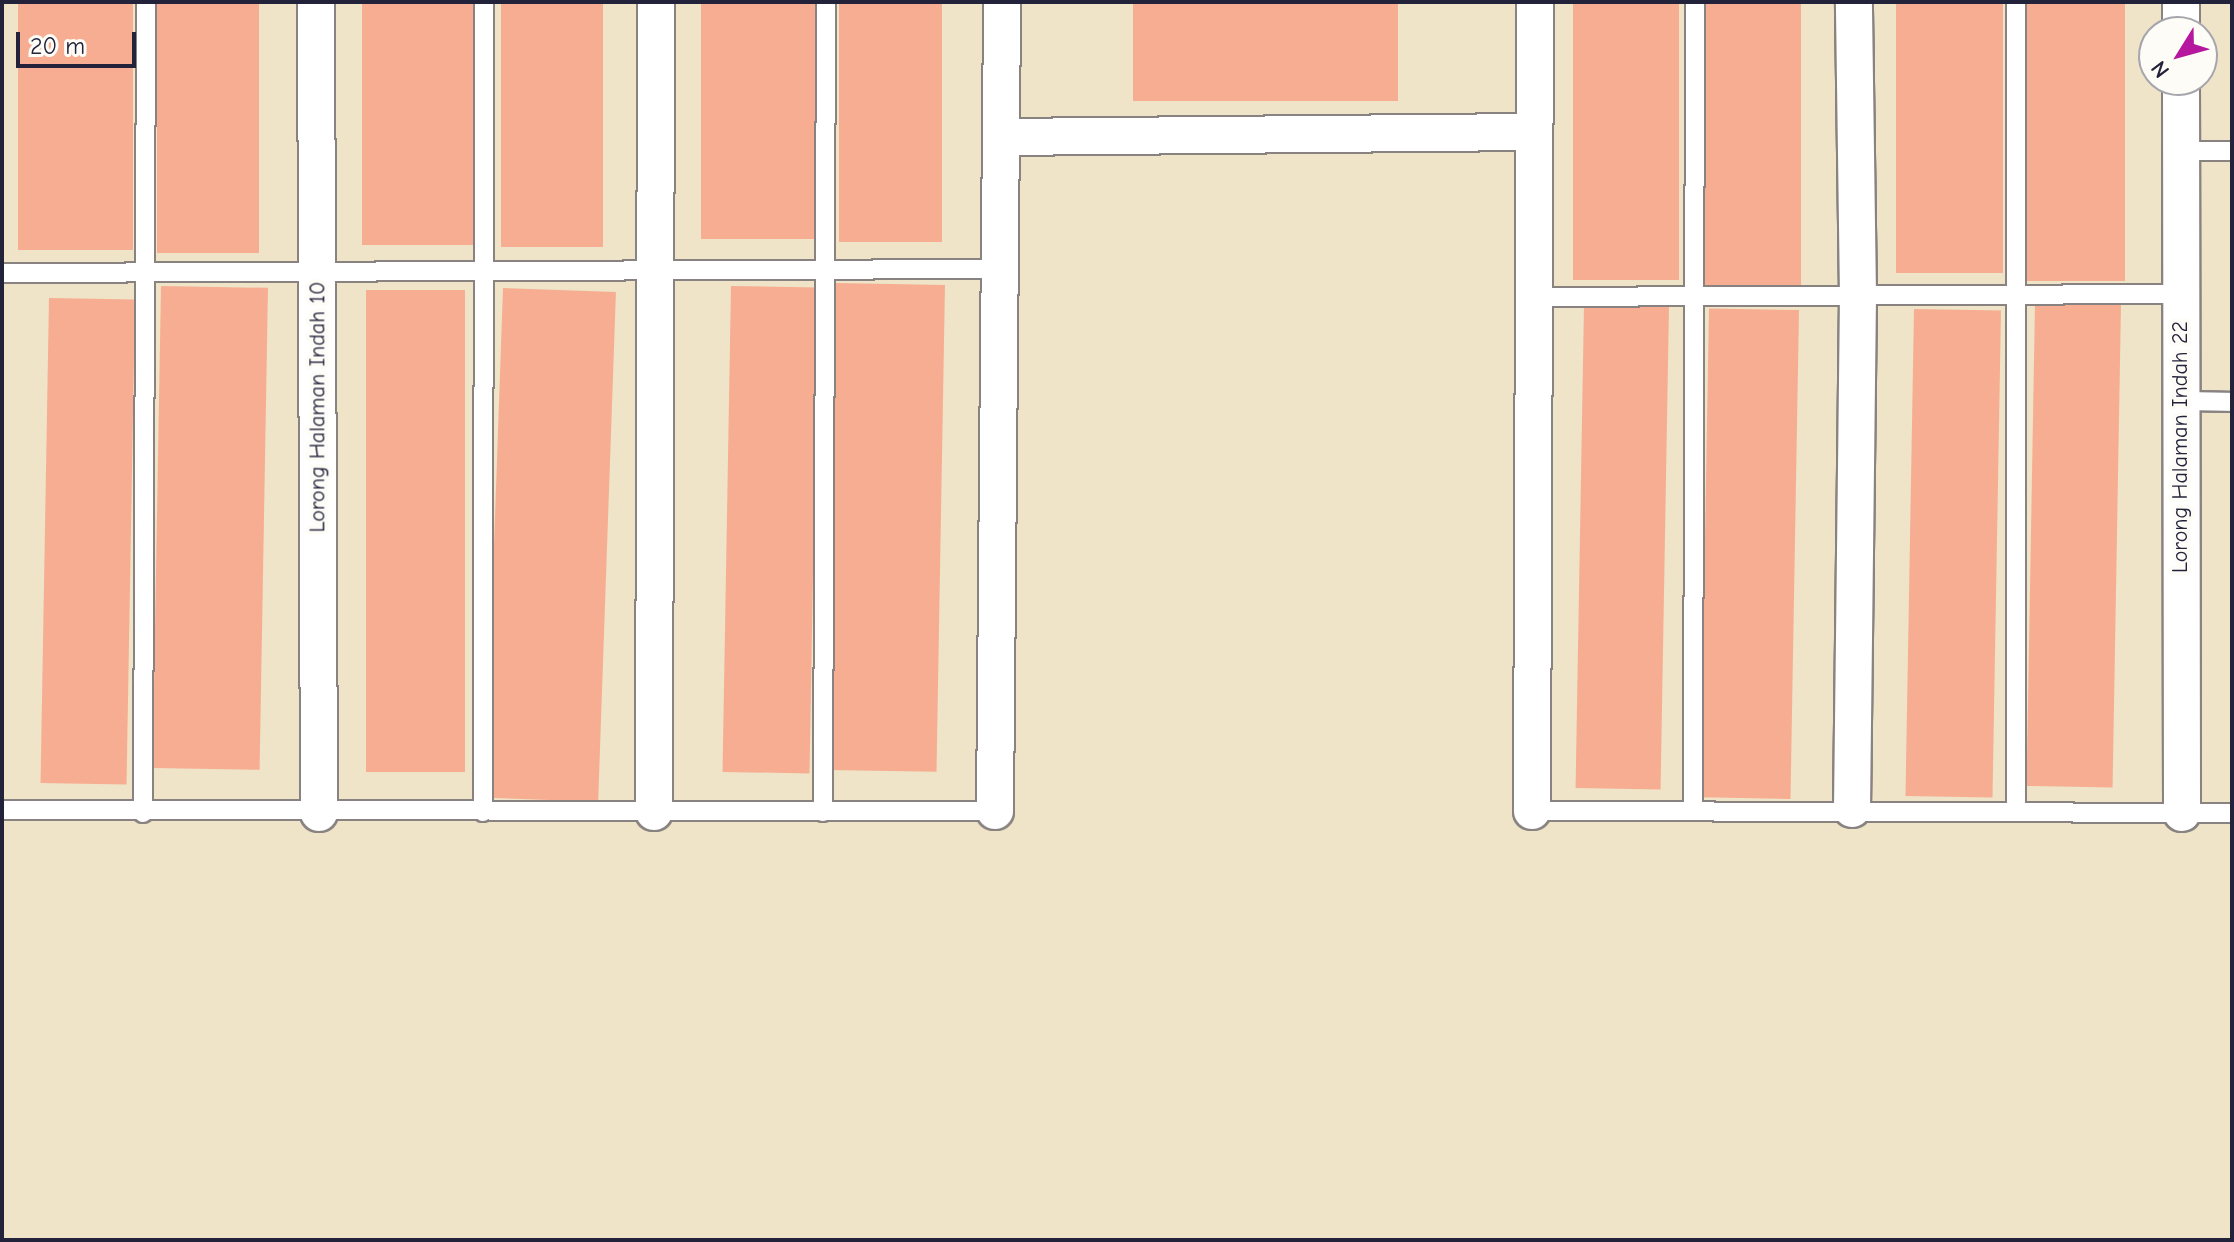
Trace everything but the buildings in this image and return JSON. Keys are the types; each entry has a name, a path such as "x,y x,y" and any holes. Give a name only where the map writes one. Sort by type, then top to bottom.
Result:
{"street":[{"name":"Lorong Halaman Indah 10","path":"316,2 319,813"},
{"path":"654,812 656,2"},
{"path":"995,811 1002,2"},
{"path":"1532,811 1535,2"},
{"path":"1852,809 1858,296 1854,2"},
{"name":"Lorong Halaman Indah 22","path":"2181,96 2182,813"},
{"path":"1001,137 1534,132"}],"lane":[{"path":"143,813 146,2"},
{"path":"483,812 484,2"},
{"path":"823,812 826,2"},
{"path":"1693,810 1695,2"},
{"path":"2016,2 2016,811"},
{"path":"2181,151 2232,151"},
{"path":"2,273 1000,269"},
{"path":"1534,297 2181,294"},
{"path":"2181,401 2232,402"},
{"path":"1532,811 1852,809 2232,813"},
{"path":"2,810 143,813 995,811"}]}
